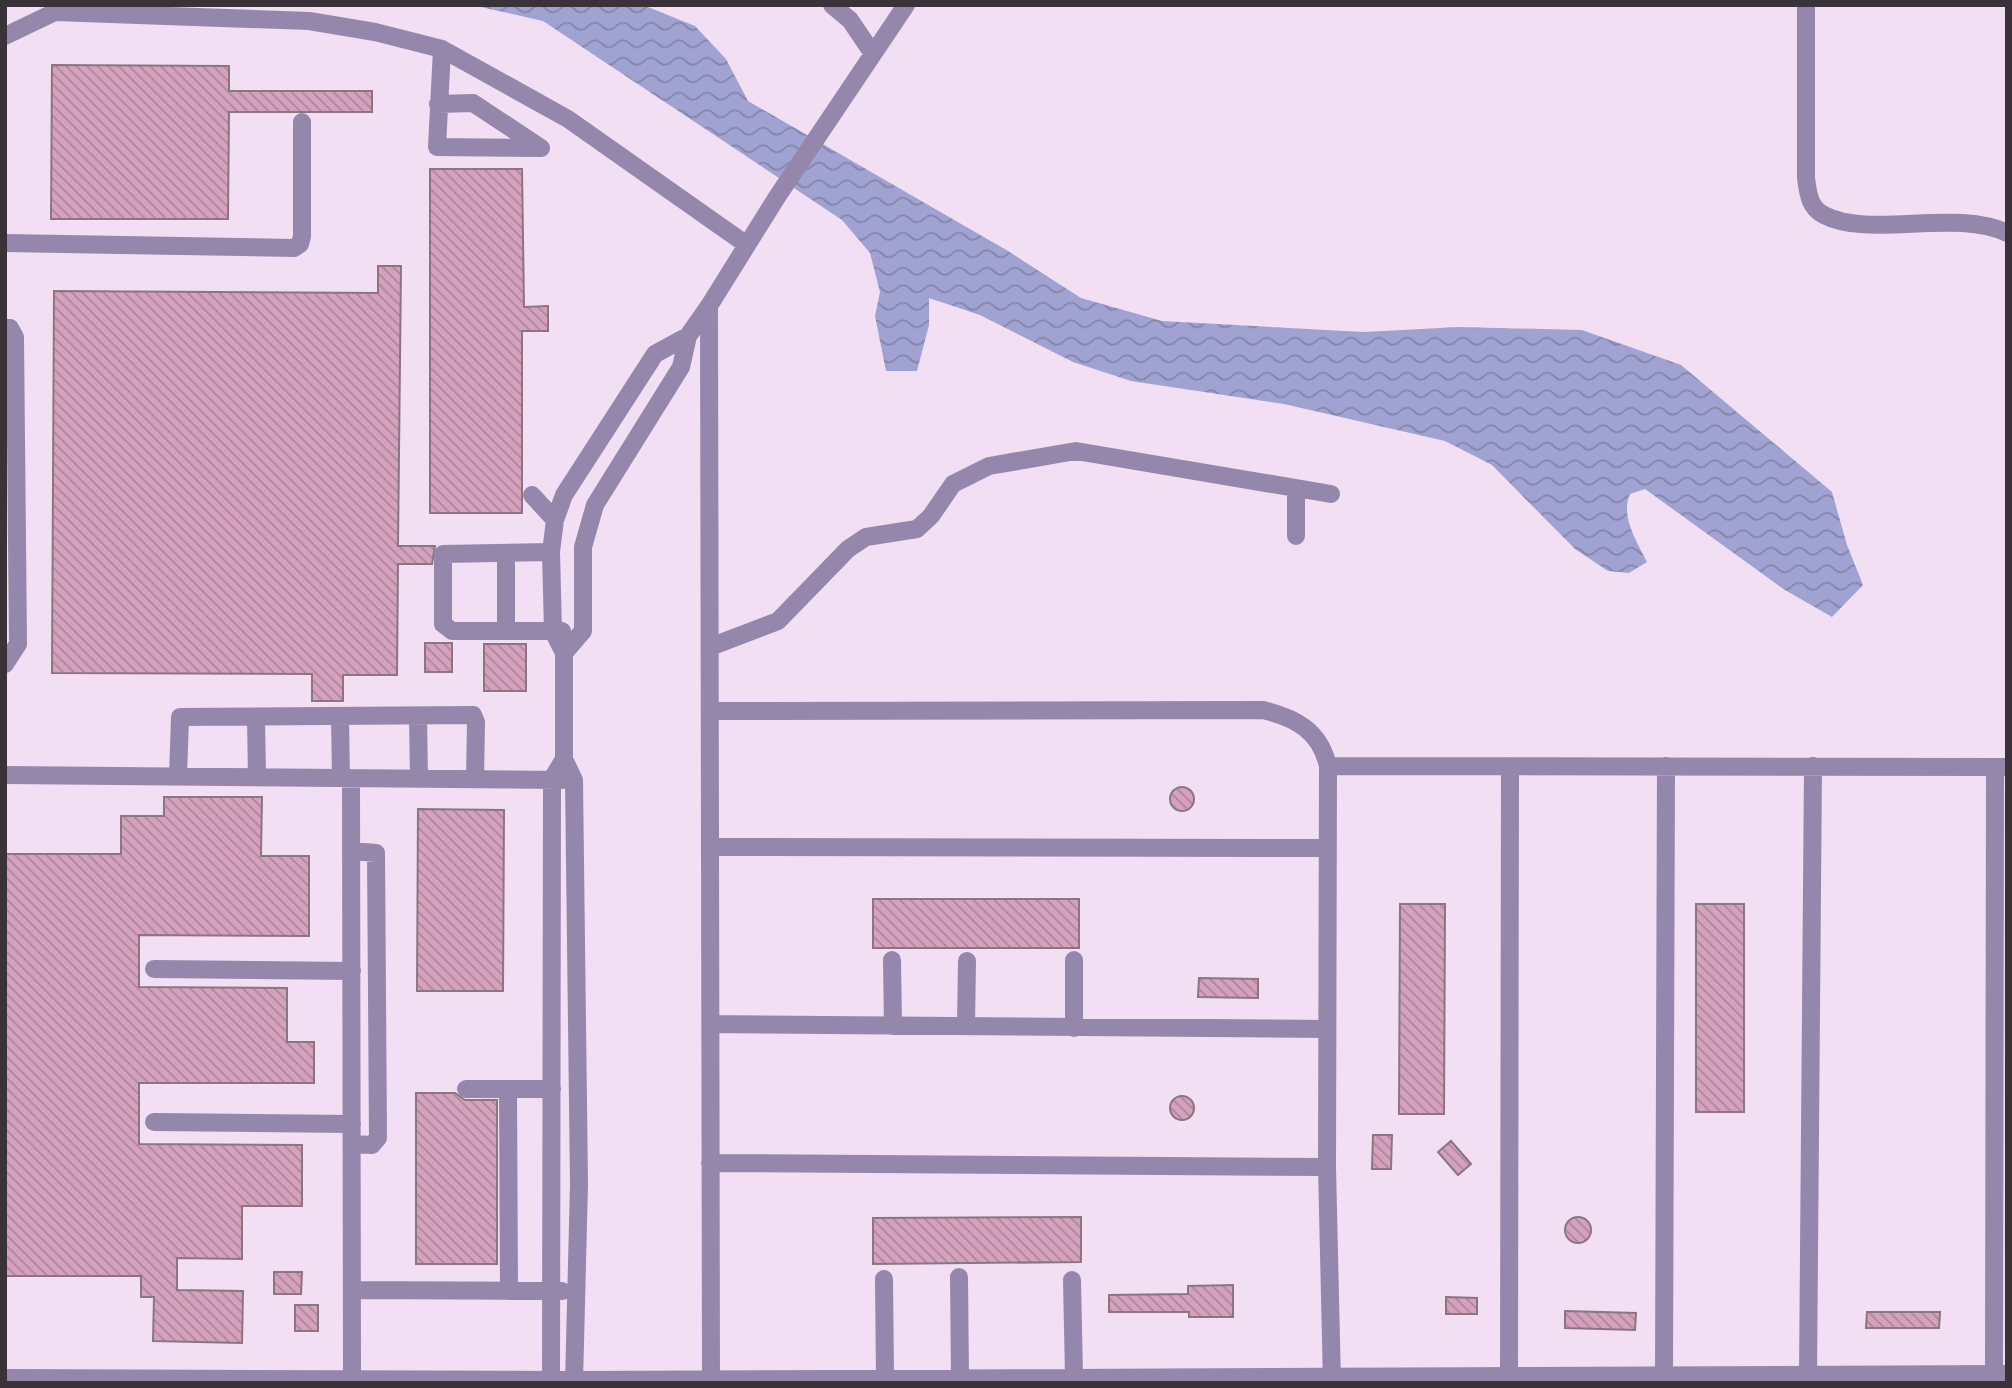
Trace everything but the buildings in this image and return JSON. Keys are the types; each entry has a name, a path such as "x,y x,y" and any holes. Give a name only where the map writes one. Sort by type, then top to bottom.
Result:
{"street":[{"path":"832,5 850,20 873,54"},
{"path":"564,653 583,631 583,547 595,505 681,368 688,337 777,197 906,5"},
{"path":"1806,5 1806,178 1809,200 1822,215 1852,223 1966,223 2007,233"},
{"path":"5,36 55,8 309,21 375,32 442,49 568,119 747,245"},
{"path":"438,104 473,103 541,148 437,147 438,104 442,49"},
{"path":"5,243 294,248 300,244 302,236 302,122"},
{"path":"709,306 711,1380"},
{"path":"5,328 10,328 15,337 18,644 5,664"},
{"path":"574,1381 579,1184 574,780 564,759 564,653 553,631 551,552 555,520 564,495 655,354 688,337"},
{"path":"710,647 778,621 848,549 866,537 917,529 931,516 953,484 989,466 1076,451 1331,494"},
{"path":"1296,489 1296,536"},
{"path":"532,495 555,520"},
{"path":"551,552 443,554 443,624 452,631 583,631"},
{"path":"506,553 506,630"},
{"path":"711,711 1264,710 1285,715 1308,728 1324,748 1328,766 1327,1167 1332,1379"},
{"path":"418,716 419,779"},
{"path":"178,776 180,717 418,716 475,717 475,779"},
{"path":"340,717 351,852 352,1377"},
{"path":"256,718 257,777"},
{"path":"551,1381 552,779 564,759"},
{"path":"5,1378 352,1377 574,1381 960,1376 1332,1379 1509,1376 1586,1379 1664,1374 1686,1379 2000,1374 2001,767 1328,766"},
{"path":"1509,1376 1510,766"},
{"path":"1664,1374 1666,766"},
{"path":"1808,1376 1813,766"},
{"path":"5,775 574,780"},
{"path":"711,848 1328,848"},
{"path":"351,852 376,853 378,1138 372,1145 353,1144"},
{"path":"892,960 893,1026"},
{"path":"966,1026 967,961"},
{"path":"1074,961 1074,1028"},
{"path":"153,969 352,971"},
{"path":"711,1024 1327,1029"},
{"path":"466,1090 552,1089"},
{"path":"508,1090 509,1291"},
{"path":"155,1122 352,1124"},
{"path":"710,1163 1327,1167"},
{"path":"959,1277 960,1376"},
{"path":"884,1279 885,1377"},
{"path":"1072,1280 1074,1376"},
{"path":"352,1290 576,1291"}],"water":[{"path":"472,5 643,5 695,26 726,59 748,101 1008,251 1081,298 1162,321 1364,332 1459,327 1582,330 1681,365 1832,492 1847,545 1863,585 1832,617 1785,590 1645,489 1630,494 1627,511 1631,529 1647,562 1629,573 1608,571 1575,549 1492,465 1445,441 1284,404 1131,381 1073,362 980,315 929,298 929,325 917,371 886,371 875,316 880,292 870,253 842,220 543,21"}]}
